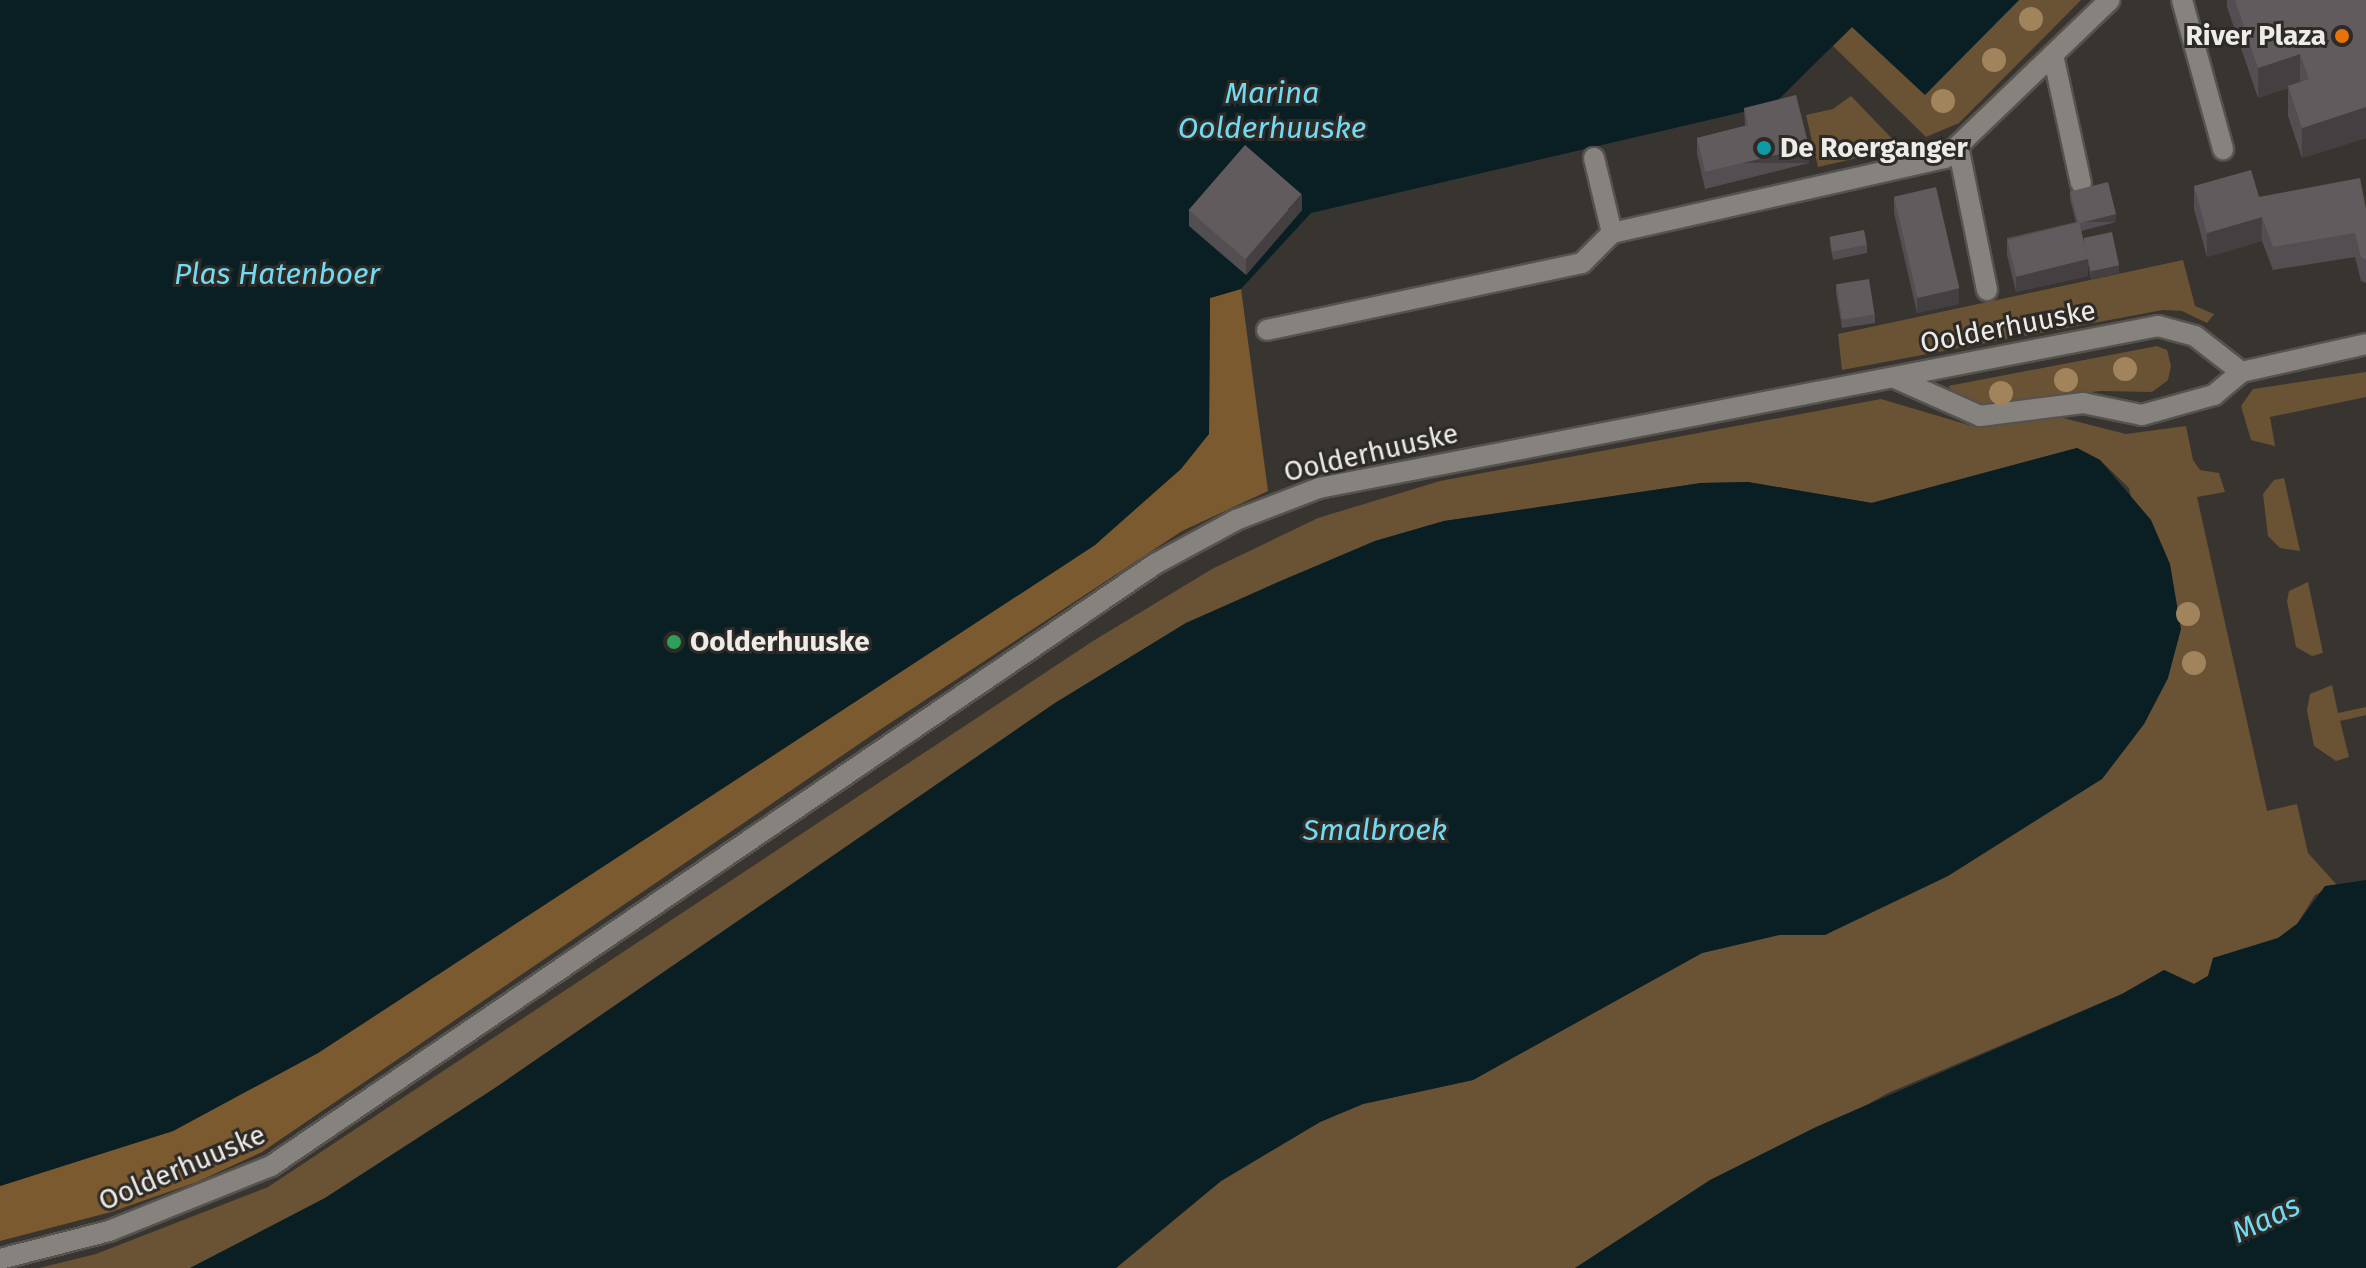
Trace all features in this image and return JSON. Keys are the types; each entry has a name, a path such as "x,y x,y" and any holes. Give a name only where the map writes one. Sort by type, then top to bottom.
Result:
{"street":[{"path":"1267,330 1582,263 1612,233 1945,158 2110,0"},
{"path":"2182,0 2223,149"},
{"path":"2053,55 2081,183"},
{"path":"1958,146 1987,290"},
{"path":"1594,158 1612,233"},
{"name":"Oolderhuuske","path":"0,1259 109,1231 271,1166 1155,564 1236,520 1319,488 2158,326 2195,336 2241,372"},
{"path":"1895,378 1980,416 2083,403 2142,415 2214,395 2241,372 2366,344"}],"shaded area":[{"path":"2019,0 2081,0 1959,123 1926,137 1833,46 1852,27 1925,94"},
{"path":"1851,96 1901,148 1818,167 1806,115 1833,109"},
{"path":"2183,260 2195,306 2214,314 2207,323 2182,311 2163,310 1842,370 1838,334"},
{"path":"1241,289 1268,491 1182,531 878,731 262,1152 197,1182 111,1212 0,1241 0,1186 173,1131 318,1053 1095,545 1209,434 1210,298"},
{"path":"2157,346 2167,350 2171,366 2168,380 2152,392 2100,391 1988,405 1961,399 1948,386"},
{"path":"2366,372 2366,397 2270,417 2275,446 2251,440 2241,406 2253,389"},
{"path":"1881,399 1979,428 2055,416 2126,434 2186,426 2193,460 2200,470 2219,473 2225,492 2197,497 2267,811 2297,804 2308,853 2337,885 2315,895 2297,924 2278,938 2214,958 2208,976 2194,984 2164,970 2122,994 1888,1093 1575,1268 1116,1268 1221,1181 1320,1122 1363,1104 1473,1080 1702,953 1779,935 1825,935 2102,779 2144,724 2168,678 2129,488 2100,460 2077,448 1871,503 1748,482 1701,483 1444,521 1375,541 1186,623 1055,703 492,1090 325,1198 220,1255 190,1268 39,1268 96,1254 268,1187 1093,641 1212,569 1318,518 1440,481"},
{"path":"2284,478 2300,551 2280,548 2268,536 2263,494 2274,480"},
{"path":"2308,582 2323,653 2312,656 2296,647 2287,601 2289,591"},
{"path":"2332,685 2338,713 2366,707 2366,715 2340,721 2349,757 2336,761 2314,746 2307,710 2310,694"}],"water":[{"name":"Plas Hatenboer","path":"0,0 2019,0 1925,95 1852,27 1773,105 1311,213 1241,289 1210,298 1209,434 1181,469 1095,545 318,1053 173,1131 0,1186"},
{"name":"Smalbroek","path":"2077,448 2100,460 2151,520 2170,564 2181,629 2168,678 2144,724 2102,779 1948,876 1825,935 1779,935 1702,953 1473,1080 1363,1104 1320,1122 1221,1181 1116,1268 190,1268 325,1198 492,1090 1055,703 1186,623 1278,582 1375,541 1444,521 1701,483 1748,482 1872,503"},
{"name":"Maas","path":"2366,880 2366,1268 1575,1268 1710,1180 1816,1127 2122,994 2164,970 2194,984 2208,976 2213,958 2278,938 2297,924 2325,886"}],"building":[{"path":"2235,0 2366,0 2366,107 2302,128 2288,86 2309,79 2300,54 2258,68"},
{"name":"De Roerganger","path":"1796,95 1809,147 1705,172 1697,138 1748,125 1744,108"},
{"path":"1245,145 1302,194 1245,259 1189,210"},
{"path":"2251,170 2259,197 2360,178 2366,209 2366,260 2361,257 2355,233 2273,247 2262,217 2207,233 2194,186"},
{"path":"2108,182 2116,214 2078,223 2070,191"},
{"path":"1936,187 1959,288 1917,298 1894,197"},
{"path":"2079,222 2088,259 2016,277 2007,240"},
{"path":"1864,230 1867,245 1833,251 1830,237"},
{"path":"2112,232 2119,265 2091,271 2084,238"},
{"path":"1869,279 1875,315 1842,320 1836,284"}],"place":[{"name":"River Plaza","path":"2342,36"},
{"name":"De Roerganger","path":"1764,148"},
{"name":"Oolderhuuske","path":"674,642"}],"water label":[{"name":"Marina Oolderhuuske","path":"1272,110"}]}
